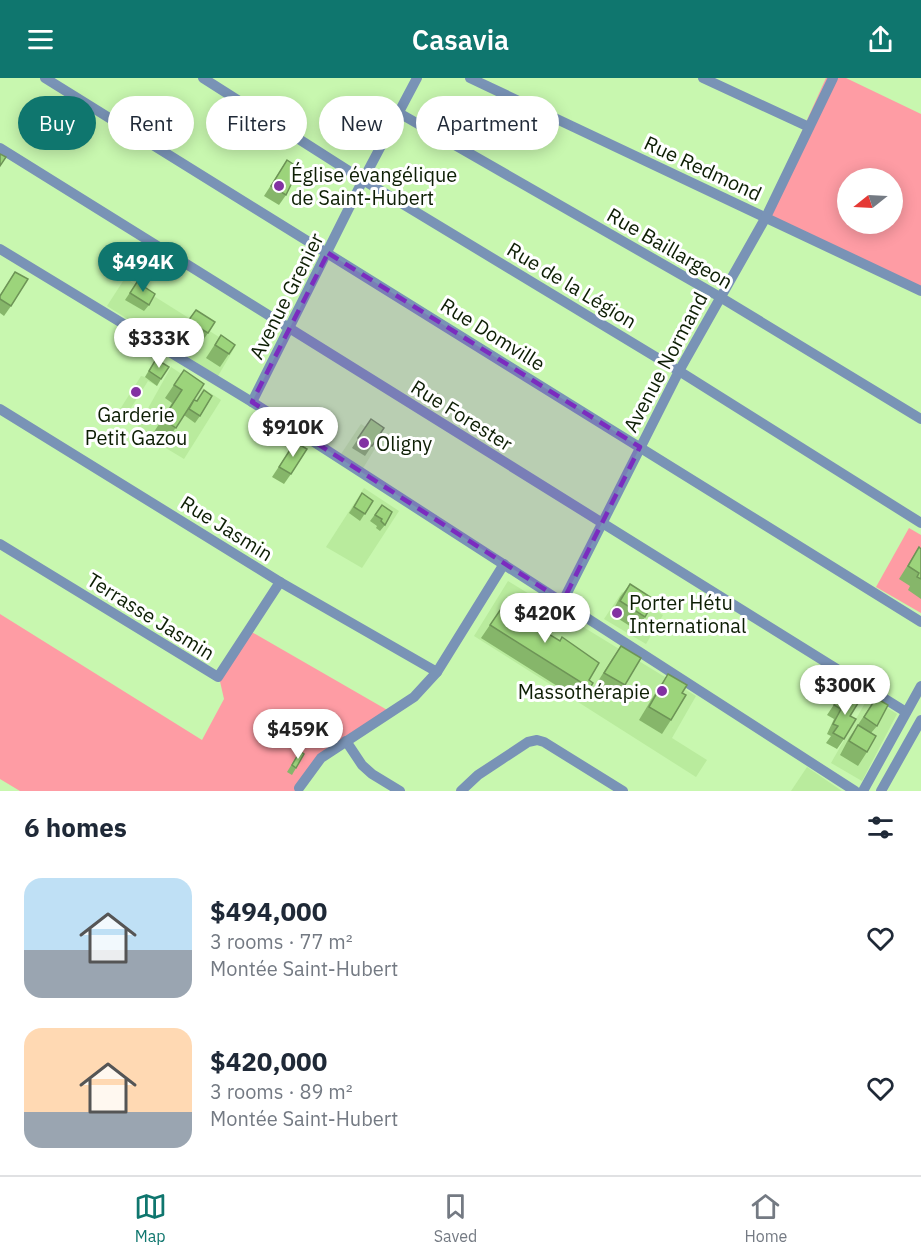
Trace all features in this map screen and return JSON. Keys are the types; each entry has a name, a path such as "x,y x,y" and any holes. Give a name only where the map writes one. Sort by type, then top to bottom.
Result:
{"street":[{"name":"Rue Domville","path":"45,78 921,622"},
{"name":"Rue de la Légion","path":"203,78 363,180 679,371 921,523"},
{"name":"Avenue Grenier","path":"404,103 417,78"},
{"name":"Rue Redmond","path":"470,78 921,291"},
{"path":"703,78 809,127"},
{"name":"Avenue Normand","path":"563,601 679,371 766,217 833,78"},
{"name":"Rue Baillargeon","path":"404,116 720,297 921,419"},
{"name":"Rue Forester","path":"0,148 906,712"},
{"name":"Avenue Grenier","path":"252,402 379,150"},
{"path":"0,249 252,402 855,791"},
{"name":"Rue Jasmin","path":"0,409 280,582 437,672"},
{"name":"Terrasse Jasmin","path":"0,544 218,677 280,582"},
{"path":"299,788 321,758 414,697 437,672 504,564"},
{"path":"863,791 921,686"},
{"path":"881,791 921,722"},
{"path":"461,791 478,775 528,742 537,740 544,742 623,791"},
{"path":"346,741 362,765 400,791"}],"highlighted area":[{"path":"328,253 640,447 563,601 252,402"}],"shaded area":[{"path":"826,78 846,78 921,114 921,294 763,217"},
{"path":"125,278 235,347 218,376 107,306"},
{"name":"Garderie Petit Gazou","path":"151,366 164,374 157,386 148,381 124,419 117,414 141,376 145,377"},
{"path":"171,367 221,400 184,459 136,430"},
{"path":"361,424 382,437 362,470 341,454"},
{"path":"364,488 399,511 362,568 326,547"},
{"path":"909,528 921,535 921,613 876,587"},
{"path":"508,581 696,696 672,738 707,760 696,777 474,636"},
{"path":"622,592 663,615 646,644 604,619"},
{"path":"0,614 202,740 224,699 219,677 250,631 389,711 320,756 296,791 20,791 0,779"},
{"path":"869,696 897,714 862,781 831,763"},
{"path":"807,767 842,791 791,791"}],"building":[{"path":"0,154 6,157 0,166"},
{"path":"287,160 299,168 286,195 271,186"},
{"path":"15,272 28,279 11,306 0,299 0,296"},
{"path":"137,282 155,294 149,305 130,293"},
{"path":"196,310 215,322 208,333 188,321"},
{"path":"221,335 235,345 229,354 215,345"},
{"path":"156,359 169,367 161,379 149,371"},
{"path":"184,370 204,384 176,428 163,419 182,390 174,385"},
{"path":"204,390 212,396 200,416 189,409"},
{"path":"371,419 384,428 372,446 358,438"},
{"path":"295,442 307,449 291,474 279,467"},
{"path":"362,493 373,501 365,514 354,507"},
{"path":"382,505 392,512 385,525 382,519 375,515"},
{"path":"919,547 921,549 921,579 917,577 919,573 908,566"},
{"path":"630,584 655,600 645,617 620,601"},
{"path":"507,600 523,611 519,616 560,641 562,637 599,663 589,680 593,683 590,688 490,625"},
{"path":"621,646 641,658 625,685 604,673"},
{"path":"668,674 687,685 682,693 686,695 671,720 649,707"},
{"path":"841,694 853,701 856,697 860,700 850,716 856,719 844,739 833,733 838,726 833,724 841,709 834,705"},
{"path":"876,698 888,705 877,726 864,717"},
{"path":"858,725 876,736 867,752 849,741"},
{"path":"300,751 304,754 296,768 292,765"}],"place":[{"name":"Église évangélique de Saint-Hubert","path":"279,186"},
{"name":"Garderie Petit Gazou","path":"136,392"},
{"name":"Oligny","path":"364,443"},
{"name":"Porter Hétu International","path":"617,613"},
{"name":"Massothérapie","path":"662,691"}]}
